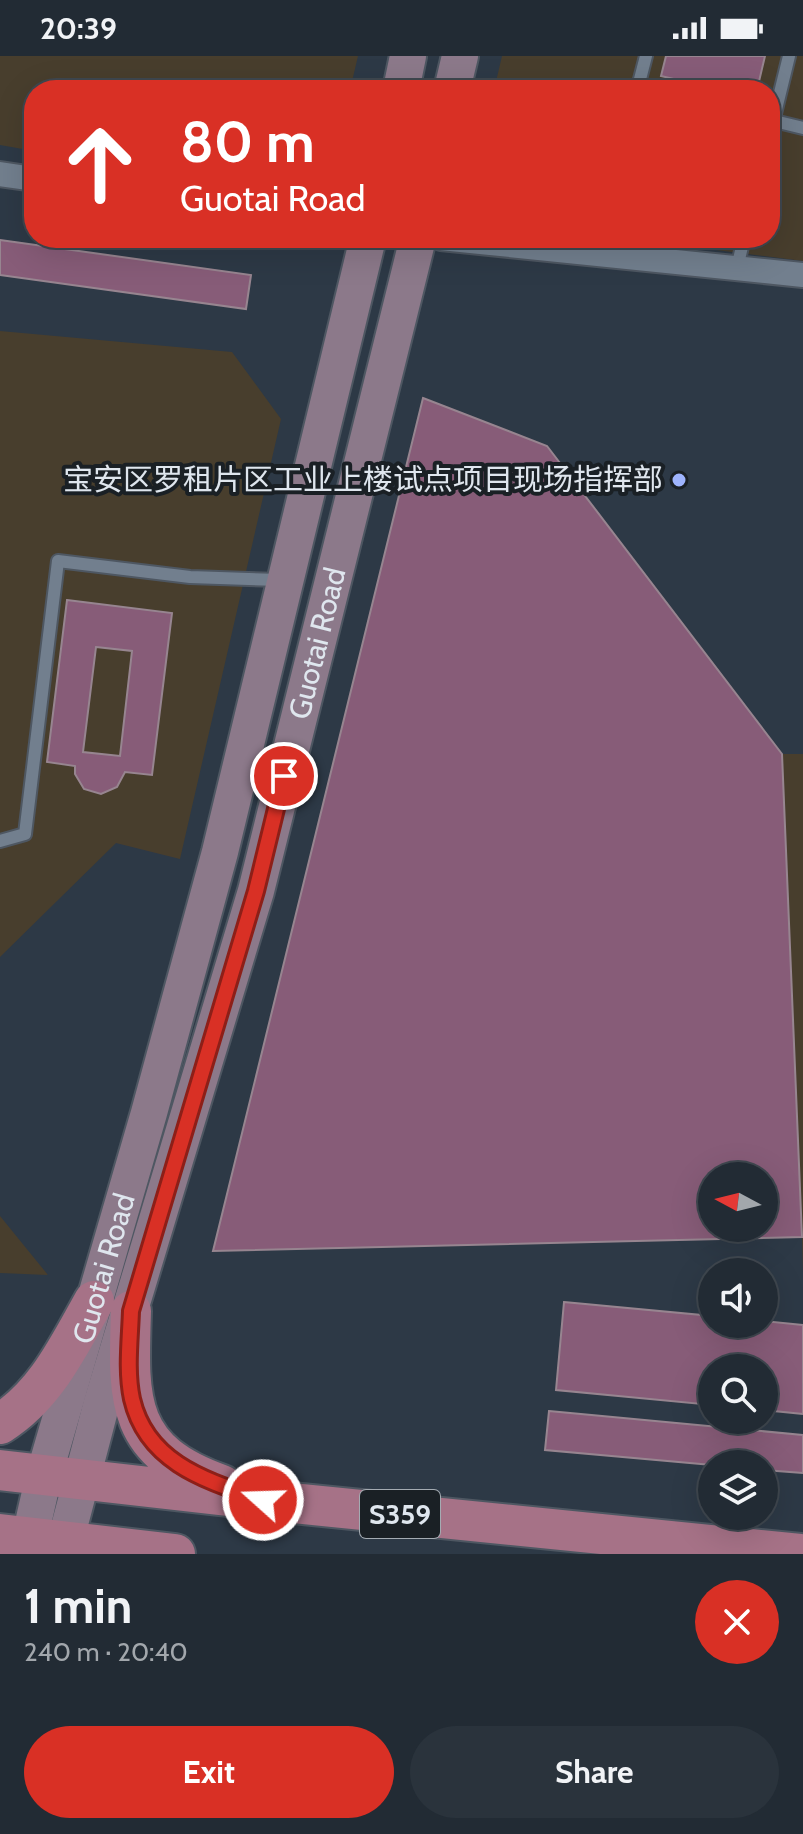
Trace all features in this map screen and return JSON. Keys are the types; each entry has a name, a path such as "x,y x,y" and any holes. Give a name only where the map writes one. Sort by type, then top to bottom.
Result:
{"main road":[{"path":"0,1424 22,1409 113,1306"},
{"path":"113,1306 129,1368 132,1399 142,1426 159,1451 204,1479 263,1500"},
{"name":"S359","path":"0,1470 800,1554"},
{"path":"36,1544 175,1554"}],"street":[{"path":"403,80 408,56"},
{"path":"454,80 460,56"},
{"path":"0,174 24,178"},
{"name":"Guotai Road","path":"113,1306 366,248"},
{"name":"Guotai Road","path":"36,1544 62,1477 113,1306 256,891 416,248"},
{"path":"540,248 803,275"}],"lane":[{"path":"640,80 646,56"},
{"path":"780,90 789,56"},
{"path":"780,122 803,128"},
{"path":"737,268 742,248"},
{"path":"0,841 25,834 58,561 190,577 287,580"}],"shaded area":[{"path":"0,56 358,56 352,80 24,80 24,149 0,145"},
{"path":"502,56 803,56 803,261 700,248 780,248 780,80 496,80"},
{"path":"0,331 232,352 281,419 180,859 116,843 0,957"},
{"path":"782,754 803,754 803,1272 802,1237"},
{"path":"0,1216 48,1275 0,1273"}],"building":[{"path":"666,56 765,56 759,80 678,80 661,76"},
{"path":"0,240 24,243 24,248 57,248 251,275 246,309 0,275"},
{"path":"423,398 547,446 782,754 802,1237 778,1238 778,1162 698,1162 698,1239 213,1251"},
{"path":"67,600 172,613 152,775 125,772 117,787 101,794 84,789 75,774 75,766 47,762","holes":["96,647 132,651 120,756 83,752"]},
{"path":"564,1302 698,1315 698,1338 778,1338 778,1322 803,1325 803,1414 778,1411 778,1354 698,1354 698,1404 556,1390"},
{"path":"549,1411 698,1425 698,1434 803,1435 803,1473 778,1471 778,1450 698,1450 698,1464 545,1450"}],"place":[{"name":"宝安区罗租片区工业上楼试点项目现场指挥部","path":"679,480"}],"route":[{"path":"263,1500 204,1479 159,1451 142,1426 132,1399 129,1368 131,1311 256,891 284,776"}]}
